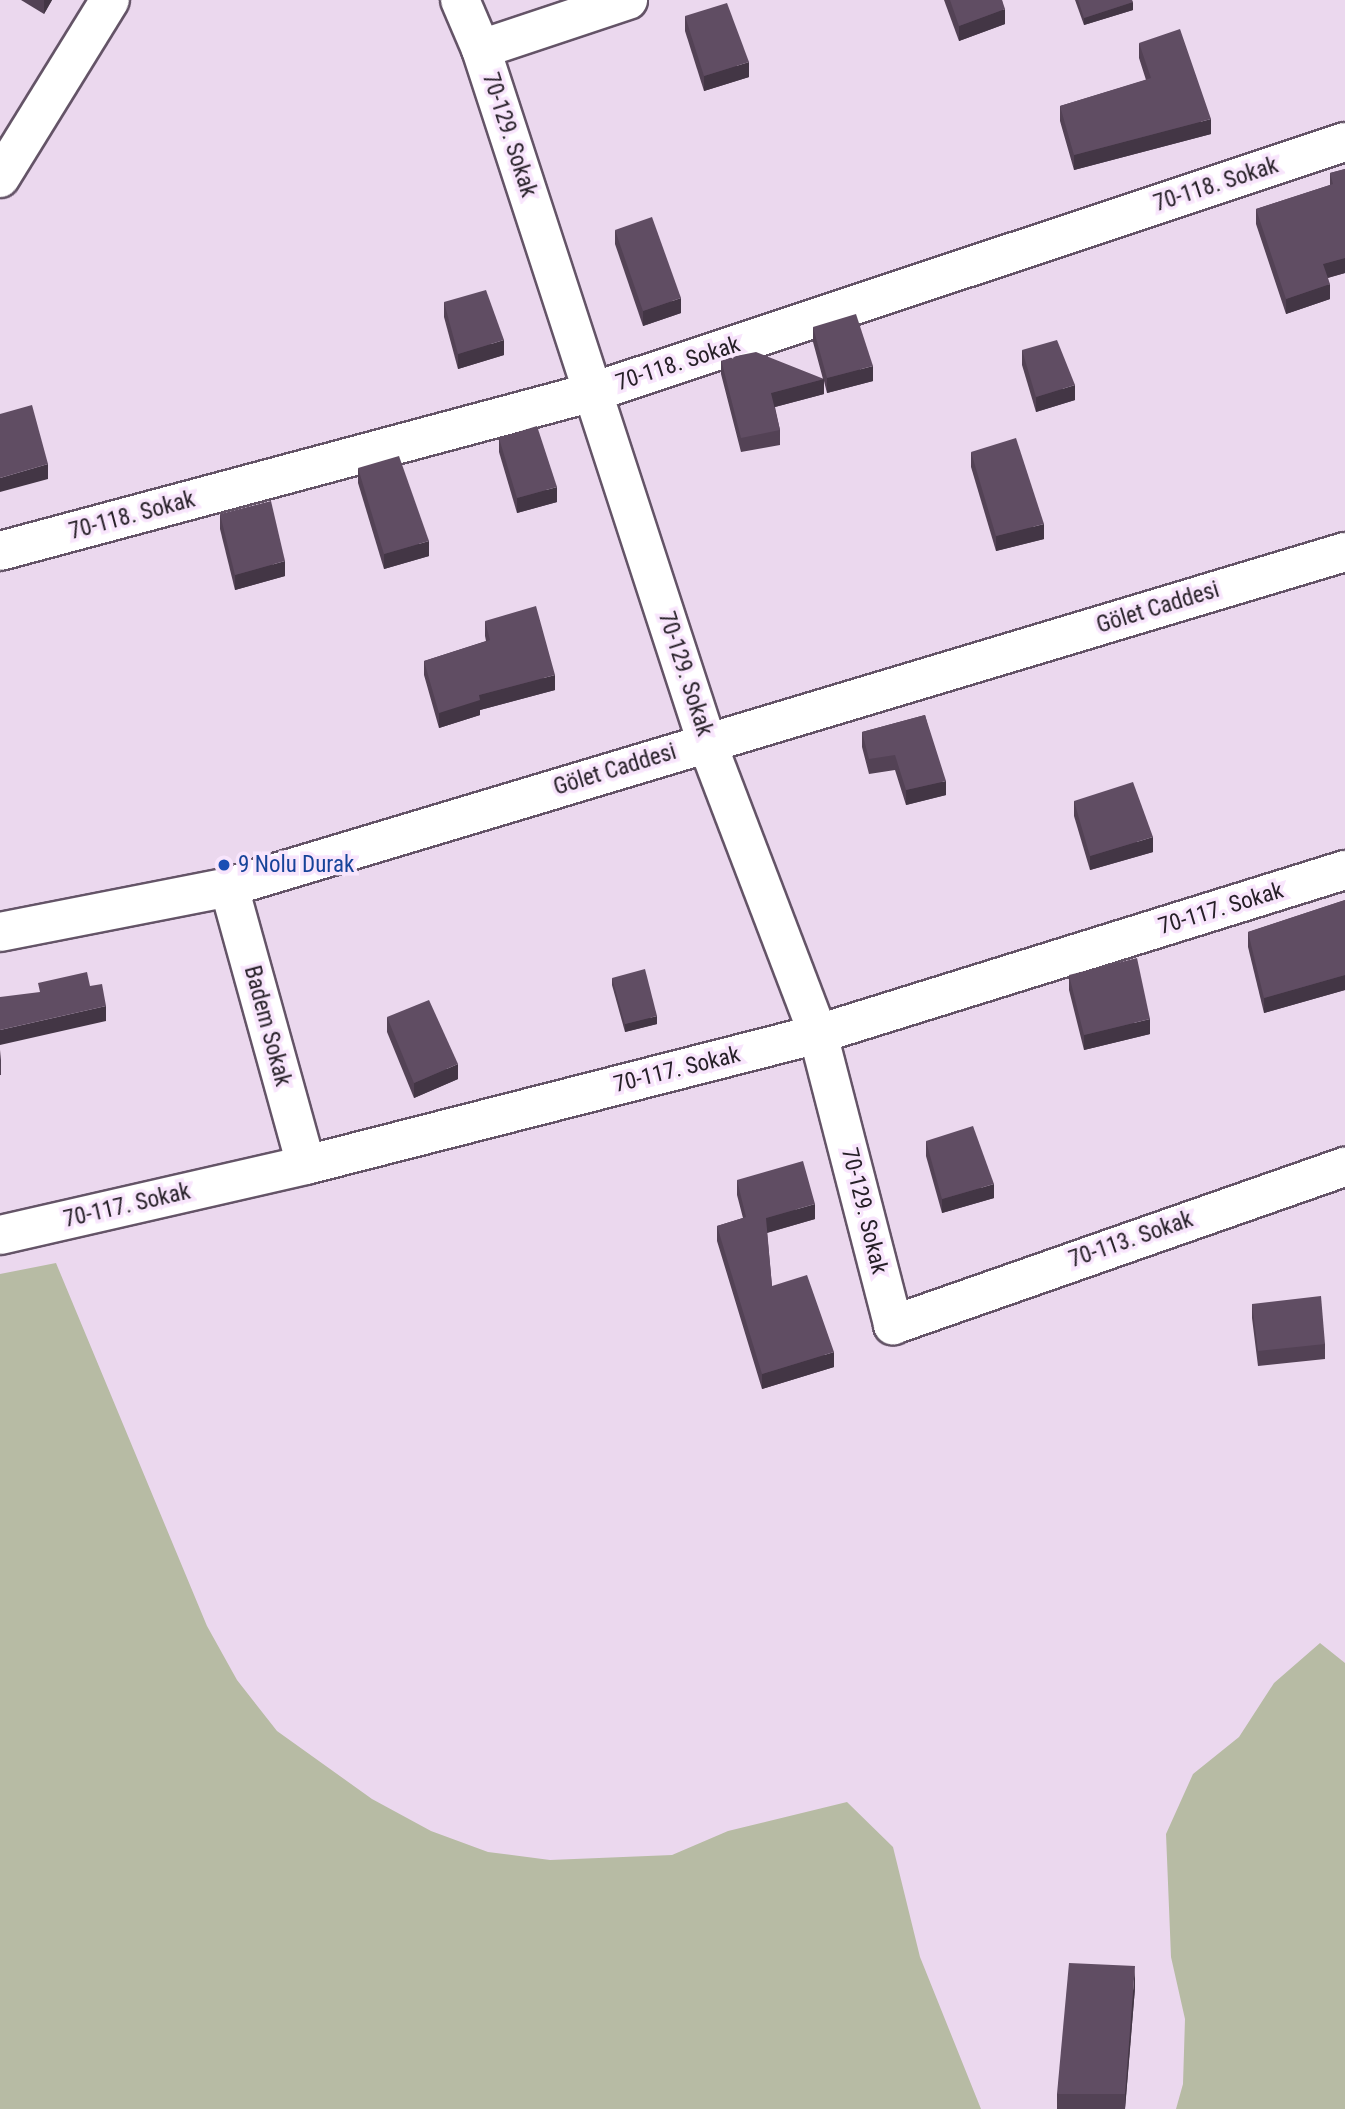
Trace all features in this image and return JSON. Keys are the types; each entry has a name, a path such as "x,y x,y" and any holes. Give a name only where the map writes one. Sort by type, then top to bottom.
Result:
{"street":[{"path":"0,178 110,0"},
{"name":"70-129. Sokak","path":"460,0 481,49 707,743 818,1034 893,1325 917,1313"},
{"path":"481,49 628,0"},
{"name":"70-118. Sokak","path":"0,551 593,393 1345,142"},
{"name":"Gölet Caddesi","path":"0,932 229,887 1345,552"},
{"name":"70-117. Sokak","path":"0,1235 306,1165 818,1034 1345,870"},
{"name":"Badem Sokak","path":"229,887 306,1165"},
{"name":"70-113. Sokak","path":"917,1313 1345,1167"}],"green space":[{"path":"56,1263 207,1626 237,1680 277,1731 372,1799 431,1831 488,1852 550,1860 672,1855 728,1831 847,1802 893,1847 920,1957 981,2109 0,2109 0,1274"},
{"path":"1320,1643 1345,1663 1345,2109 1176,2109 1183,2084 1185,2019 1171,1957 1166,1834 1193,1774 1239,1737 1274,1683"}],"building":[{"path":"950,0 1002,0 1005,9 959,26"},
{"path":"1078,0 1132,0 1133,2 1084,18"},
{"path":"727,3 749,62 704,76 685,16"},
{"path":"1180,29 1211,119 1074,155 1060,106 1151,78 1139,43"},
{"path":"1345,169 1345,258 1323,264 1330,284 1286,299 1256,209 1333,184 1330,173"},
{"path":"652,217 681,298 643,311 615,230"},
{"path":"486,290 504,340 458,354 444,302"},
{"path":"856,314 873,366 827,378 813,327"},
{"path":"1057,340 1075,385 1036,397 1022,350"},
{"path":"756,352 824,379 771,393 780,430 741,438 721,359"},
{"path":"32,405 48,464 0,478 0,414"},
{"path":"537,426 557,487 517,498 499,438"},
{"path":"1016,438 1044,524 996,536 971,452"},
{"path":"399,456 429,541 384,554 358,468"},
{"path":"271,501 285,561 235,575 220,514"},
{"path":"536,606 555,675 479,695 480,700 439,713 424,661 490,640 485,621"},
{"path":"925,715 946,781 906,790 895,755 869,759 862,732"},
{"path":"1133,782 1153,837 1090,856 1074,801"},
{"path":"1345,900 1345,975 1264,998 1248,932"},
{"path":"1137,958 1150,1019 1084,1035 1069,975"},
{"path":"645,969 657,1016 625,1024 612,978"},
{"path":"87,972 90,986 102,984 106,1006 0,1030 0,997 40,992 38,983"},
{"path":"429,1000 458,1064 414,1083 387,1017"},
{"path":"973,1126 994,1184 942,1199 926,1141"},
{"path":"803,1161 815,1204 766,1218 772,1286 807,1275 834,1352 762,1374 717,1226 746,1217 737,1180"},
{"path":"1321,1296 1325,1344 1258,1351 1252,1304"},
{"path":"1069,1963 1135,1966 1125,2094 1057,2094"}],"place":[{"name":"9 Nolu Durak","path":"224,865"}]}
